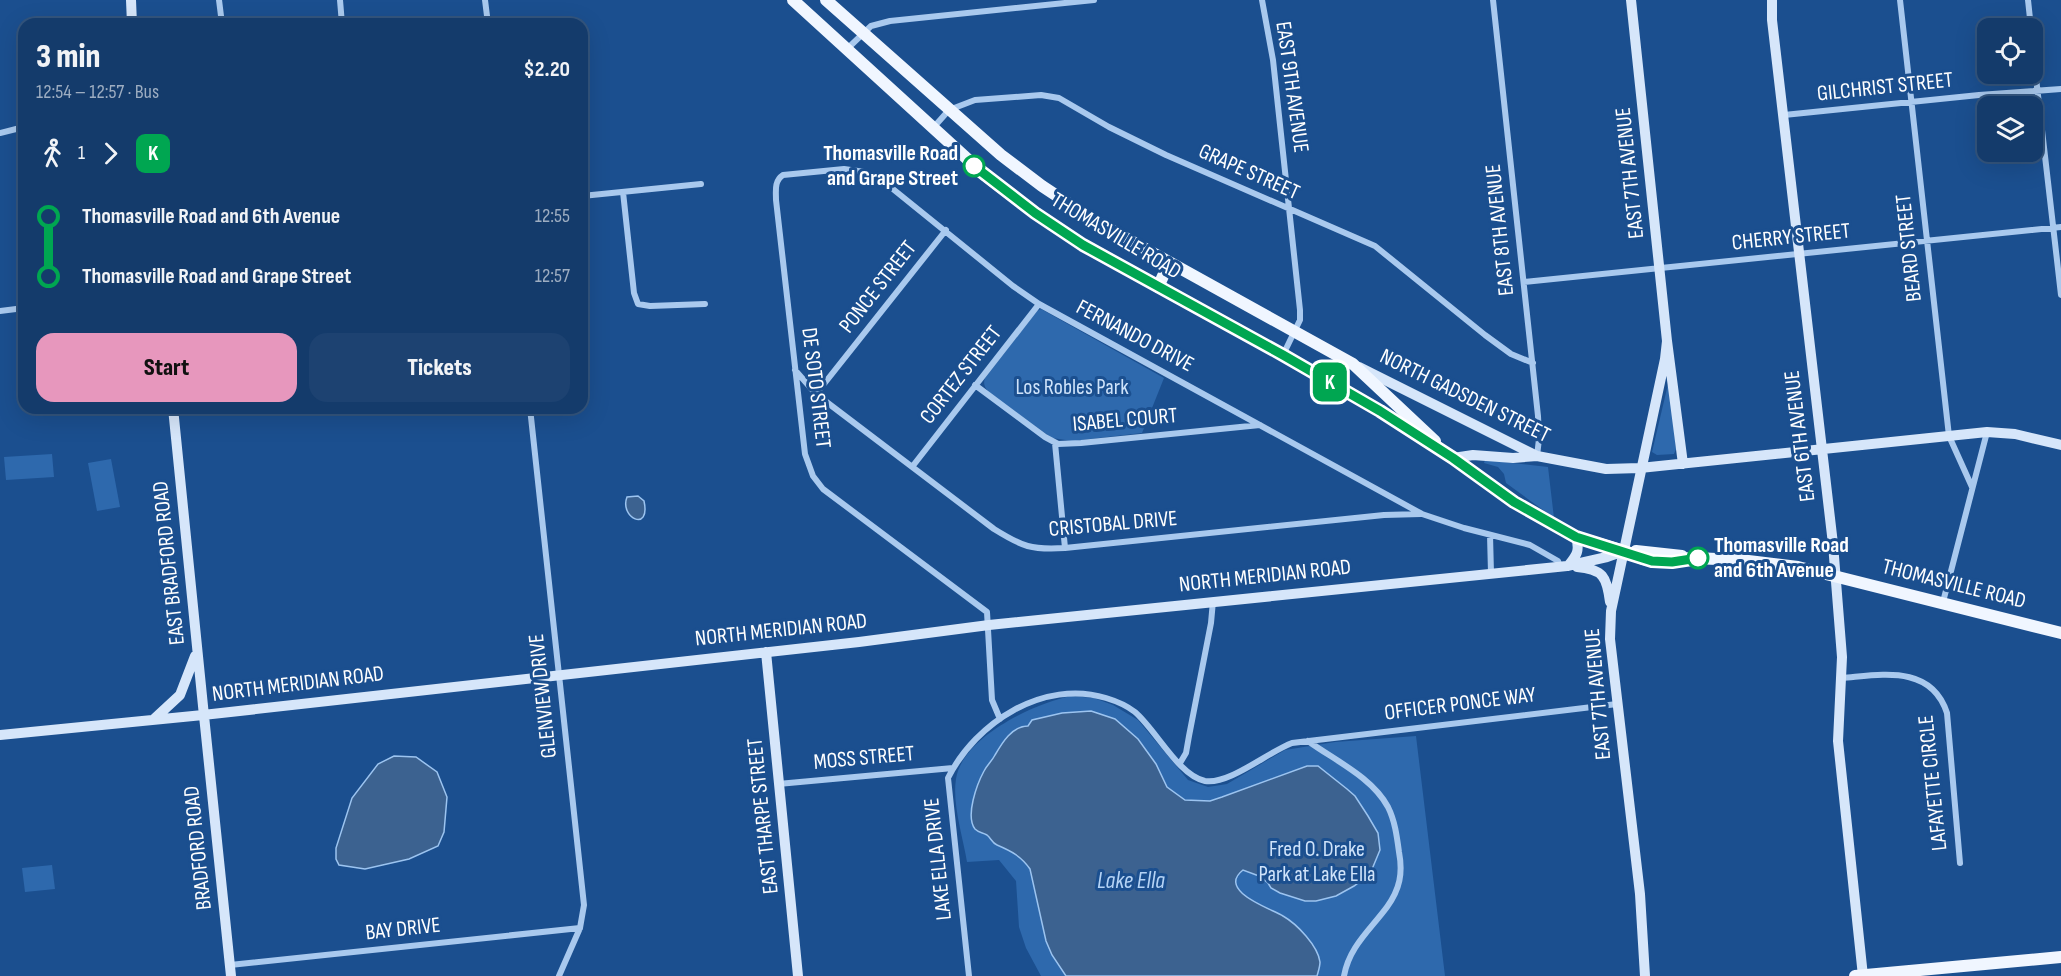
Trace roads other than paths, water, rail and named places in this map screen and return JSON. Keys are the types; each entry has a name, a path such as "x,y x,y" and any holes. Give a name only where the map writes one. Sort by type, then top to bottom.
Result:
{"main road":[{"name":"THOMASVILLE ROAD","path":"793,0 932,129 986,176 1035,213 1083,245 1380,411 1453,458 1514,502 1576,537 1624,551 1674,554 1694,558 1773,562 1943,602 2061,633"},
{"name":"THOMASVILLE ROAD","path":"826,0 1001,155 1042,186 1095,221 1353,364 1453,458"},
{"path":"1158,287 1169,263"},
{"path":"1860,976 2061,957"}],"street":[{"path":"131,0 132,18"},
{"path":"219,0 221,18"},
{"path":"340,0 342,18"},
{"path":"485,0 487,18"},
{"path":"847,49 871,26 890,21 1094,0"},
{"name":"EAST 9TH AVENUE","path":"1262,0 1273,60 1300,310 1300,320 1283,355"},
{"name":"EAST 8TH AVENUE","path":"1493,0 1533,363 1538,416 1537,456"},
{"name":"EAST 7TH AVENUE","path":"1631,0 1667,341 1683,464"},
{"name":"EAST 6TH AVENUE","path":"1772,0 1772,20 1835,576 1842,678 1838,713 1839,752 1860,976"},
{"name":"BEARD STREET","path":"1900,0 1949,436 1972,487"},
{"path":"2028,0 2030,18"},
{"path":"2037,84 2057,227 2061,295"},
{"name":"GILCHRIST STREET","path":"1784,115 2061,89"},
{"name":"GRAPE STREET","path":"932,129 949,110 975,100 1041,94 1059,98 1109,127 1289,210 1375,246 1485,335 1511,354 1533,363"},
{"path":"0,133 18,128"},
{"name":"FERNANDO DRIVE","path":"778,179 783,175 796,172 844,169 876,176 897,190 1013,286 1039,304 1422,514 1464,528 1530,545 1564,566"},
{"name":"DE SOTO STREET","path":"778,179 776,200 805,454 815,480 823,489 987,612 989,625"},
{"path":"588,195 701,184"},
{"path":"623,192 634,293 639,304 650,306 705,304"},
{"name":"CHERRY STREET","path":"1524,282 2057,227"},
{"name":"PONCE STREET","path":"816,394 946,230"},
{"name":"CORTEZ STREET","path":"912,467 1039,304"},
{"path":"0,311 18,309"},
{"name":"EAST 7TH AVENUE","path":"1646,976 1640,894 1610,639 1611,611 1667,341"},
{"name":"NORTH GADSDEN STREET","path":"1353,364 1537,456 1606,469 1683,464 1987,432 2015,434 2061,445"},
{"name":"CRISTOBAL DRIVE","path":"795,370 816,394 912,467 1011,539 1037,549 1384,515 1422,514"},
{"name":"ISABEL COURT","path":"975,385 1045,438 1055,443 1082,444 1261,424"},
{"name":"EAST BRADFORD ROAD","path":"174,414 203,715"},
{"name":"GLENVIEW DRIVE","path":"531,414 584,905 580,928 559,976"},
{"path":"1943,602 1987,432"},
{"path":"1055,443 1065,548"},
{"path":"1453,458 1473,455 1513,458 1537,456"},
{"path":"1490,535 1491,573"},
{"path":"1564,566 1578,554 1576,537"},
{"name":"NORTH MERIDIAN ROAD","path":"0,735 203,715 989,625 1564,566 1624,551"},
{"name":"NORTH MERIDIAN ROAD","path":"1564,566 1588,568 1600,573 1607,584 1611,611"},
{"path":"1180,764 1186,753 1192,725 1211,623 1212,601"},
{"path":"989,625 992,700 1000,719"},
{"path":"153,720 180,695 197,650"},
{"name":"EAST THARPE STREET","path":"766,652 798,976"},
{"name":"LAFAYETTE CIRCLE","path":"1842,678 1897,675 1914,678 1932,689 1944,705 1947,713 1960,863"},
{"name":"LAKE ELLA DRIVE","path":"969,976 948,778 967,747 1000,719 1017,709 1054,695 1069,692 1091,694 1113,700 1134,711 1147,723 1180,764 1196,778 1213,782 1229,777 1280,747 1308,741"},
{"name":"OFFICER PONCE WAY","path":"1308,741 1617,704"},
{"name":"BRADFORD ROAD","path":"203,715 230,971"},
{"path":"1308,741 1359,777 1381,796 1392,817 1401,864 1402,873 1397,890 1388,906 1356,945 1346,965 1344,976"},
{"name":"MOSS STREET","path":"778,784 953,768"},
{"name":"BAY DRIVE","path":"230,971 580,928"}],"water":[{"path":"638,496 644,501 645,511 643,517 635,519 627,511 627,497"},
{"name":"Lake Ella","path":"1091,711 1115,719 1138,739 1156,764 1167,787 1185,800 1210,801 1307,766 1318,766 1355,796 1378,833 1380,850 1370,874 1354,886 1336,896 1305,901 1280,893 1259,876 1243,870 1237,878 1236,885 1241,892 1289,920 1306,936 1318,956 1320,964 1317,976 1066,976 1046,941 1030,869 1015,854 995,844 987,835 975,829 971,816 975,792 984,771 1012,732 1028,726 1032,720 1062,713"},
{"path":"394,756 416,757 437,772 447,797 444,832 438,846 409,859 365,869 339,865 336,859 336,848 352,798 378,764"}],"place":[{"name":"Thomasville Road and Grape Street","path":"974,166"},
{"name":"Thomasville Road and 6th Avenue","path":"1698,558"}],"park label":[{"name":"Los Robles Park","path":"1072,387"},
{"name":"Fred O. Drake Park at Lake Ella","path":"1317,862"}]}
